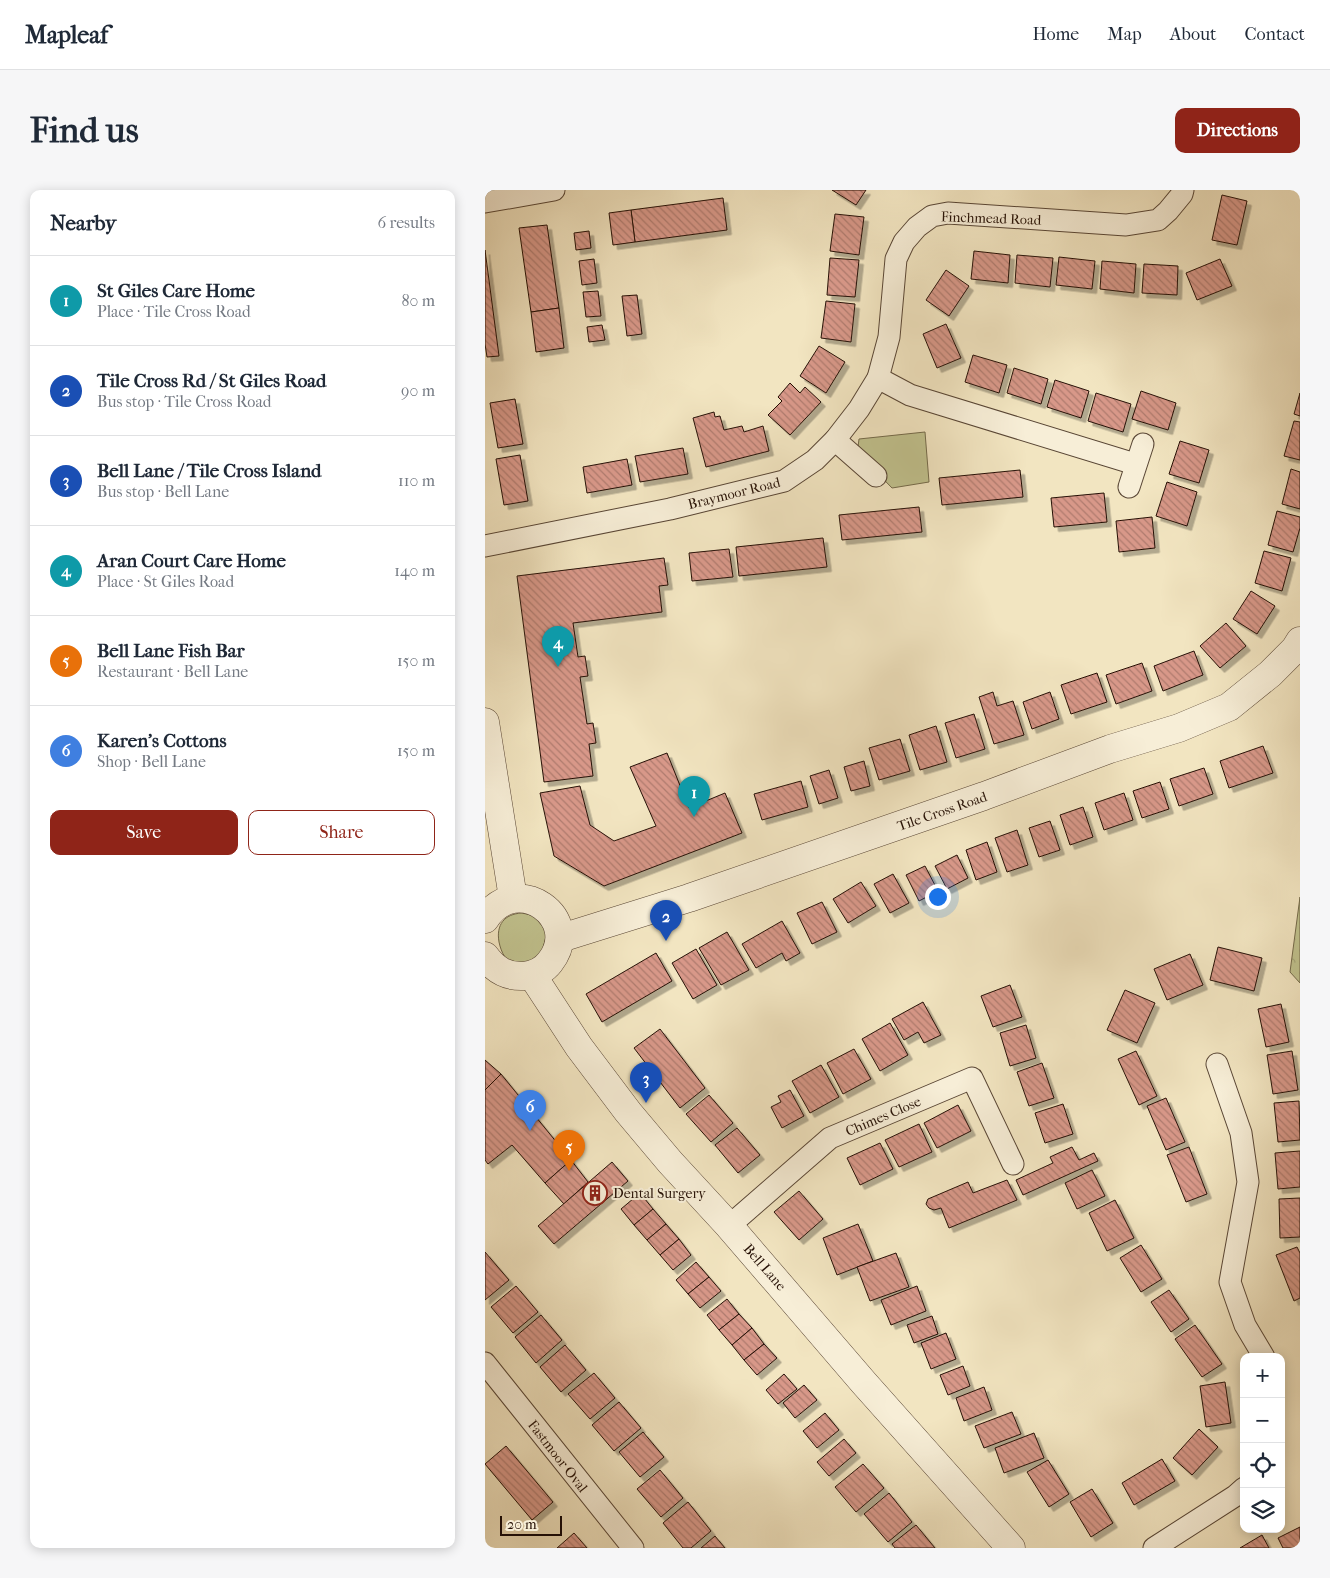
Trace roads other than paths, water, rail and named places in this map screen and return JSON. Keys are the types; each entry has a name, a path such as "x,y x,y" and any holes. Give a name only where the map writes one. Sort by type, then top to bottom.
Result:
{"street":[{"path":"485,202 554,190"},
{"name":"Finchmead Road","path":"878,378 889,337 897,259 908,237 917,227 932,216 948,213 1126,225 1158,220 1168,211 1182,194 1183,190"},
{"path":"878,378 911,395 1135,464"},
{"name":"Braymoor Road","path":"485,546 671,508 784,481 815,460 835,440 859,409 878,378"},
{"path":"835,440 876,476"},
{"path":"1129,487 1143,444"},
{"name":"Tile Cross Road","path":"561,938 689,898 983,796 1110,749 1179,728 1229,706 1270,674 1295,649 1300,641"},
{"path":"485,722 513,898"},
{"path":"485,919 491,910 502,902 513,898 533,900 551,914 561,938 546,967 533,975 515,976 502,972 491,964 485,956"},
{"name":"Bell Lane","path":"533,975 579,1047 628,1112 864,1383 1011,1548"},
{"path":"1217,1064 1241,1133 1248,1182 1230,1282 1245,1324 1262,1353"},
{"name":"Chimes Close","path":"729,1226 831,1138 972,1078 1013,1164"},
{"name":"Fastmoor Oval","path":"485,1363 633,1548"},
{"path":"1154,1548 1240,1492"}],"place":[{"name":"Aran Court Care Home","path":"558,667"},
{"name":"St Giles Care Home","path":"694,817"},
{"name":"Tile Cross Rd / St Giles Road","path":"666,941"},
{"name":"Bell Lane / Tile Cross Island","path":"646,1103"},
{"name":"Karen's Cottons","path":"530,1131"},
{"name":"Bell Lane Fish Bar","path":"569,1171"},
{"name":"Dental Surgery","path":"595,1193"}]}
